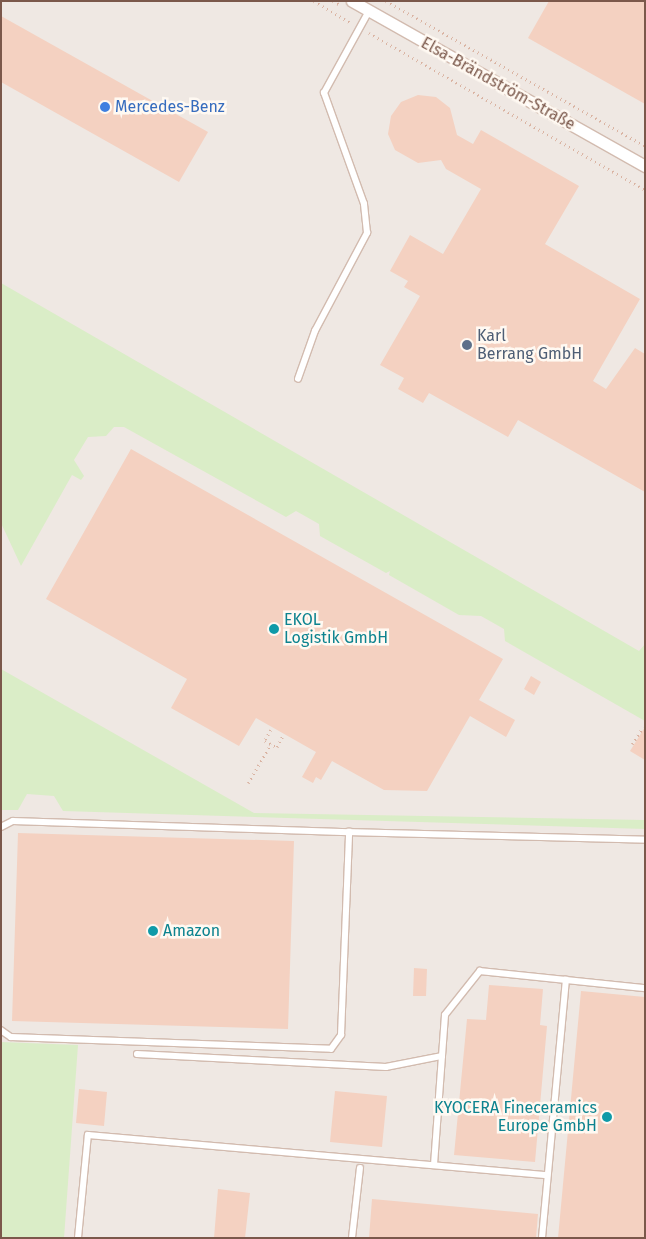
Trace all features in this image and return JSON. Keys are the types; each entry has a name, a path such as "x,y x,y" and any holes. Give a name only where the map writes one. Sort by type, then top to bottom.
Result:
{"street":[{"name":"Elsa-Brändström-Straße","path":"352,1 645,166"}],"lane":[{"path":"298,379 315,331 367,233 364,204 324,102 327,84 369,11"},
{"path":"1,827 22,821 645,840"},
{"path":"1,1030 11,1037 331,1050 341,1035 349,832"},
{"path":"434,1165 445,1015 480,972 645,988"},
{"path":"542,1238 566,980"},
{"path":"137,1054 386,1067 442,1056"},
{"path":"78,1238 88,1135 547,1175"},
{"path":"352,1238 360,1168"}],"path":[{"path":"314,1 645,190"},
{"path":"386,1 645,146"},
{"path":"632,744 643,727"},
{"path":"271,730 265,741 277,747 283,735"},
{"path":"248,783 271,744"}],"shaded area":[{"path":"1,1 645,1 645,644 640,651 645,653 645,1238 1,1238"}],"green space":[{"path":"1,283 639,651 645,644 645,721 505,641 504,629 481,616 459,615 389,575 390,571 386,573 320,536 319,524 296,511 286,517 124,427 114,427 106,436 88,437 74,460 84,476 81,480 72,475 21,566 1,523"},
{"path":"1,669 254,813 645,820 645,829 63,811 54,796 27,794 18,810 1,810"},
{"path":"1,1042 78,1045 64,1238 1,1238"}],"building":[{"path":"549,1 645,1 645,104 528,38"},
{"name":"Mercedes-Benz","path":"1,16 208,132 179,182 1,82"},
{"path":"418,95 436,97 450,108 457,135 473,144 481,130 579,186 545,244 640,299 593,381 606,389 635,348 645,354 645,492 518,420 508,437 429,393 423,403 398,389 404,378 380,365 420,296 404,287 408,281 390,271 410,235 443,254 481,189 446,169 441,160 418,163 395,150 388,134 391,116 401,102"},
{"name":"EKOL Logistik GmbH","path":"131,449 503,659 479,700 515,720 506,737 470,716 427,791 384,790 332,761 321,780 316,777 313,783 302,777 316,752 256,718 239,746 171,708 187,679 46,599"},
{"path":"531,676 541,682 534,695 524,689"},
{"path":"645,727 645,760 630,751"},
{"name":"Amazon","path":"18,833 294,841 288,1029 12,1021"},
{"path":"414,968 427,969 426,996 413,996"},
{"path":"489,985 543,989 540,1025 547,1026 535,1162 454,1155 467,1019 486,1020"},
{"name":"KYOCERA Fineceramics Europe GmbH","path":"581,991 645,997 645,1238 558,1238"},
{"path":"79,1089 107,1092 104,1126 76,1123"},
{"path":"335,1091 387,1096 382,1147 330,1142"},
{"path":"218,1189 250,1193 245,1238 214,1238"},
{"path":"372,1199 538,1214 536,1238 369,1238"}],"place":[{"name":"Mercedes-Benz","path":"105,107"},
{"name":"Karl Berrang GmbH","path":"467,345"},
{"name":"EKOL Logistik GmbH","path":"274,629"},
{"name":"Amazon","path":"153,931"},
{"name":"KYOCERA Fineceramics Europe GmbH","path":"607,1117"}]}
